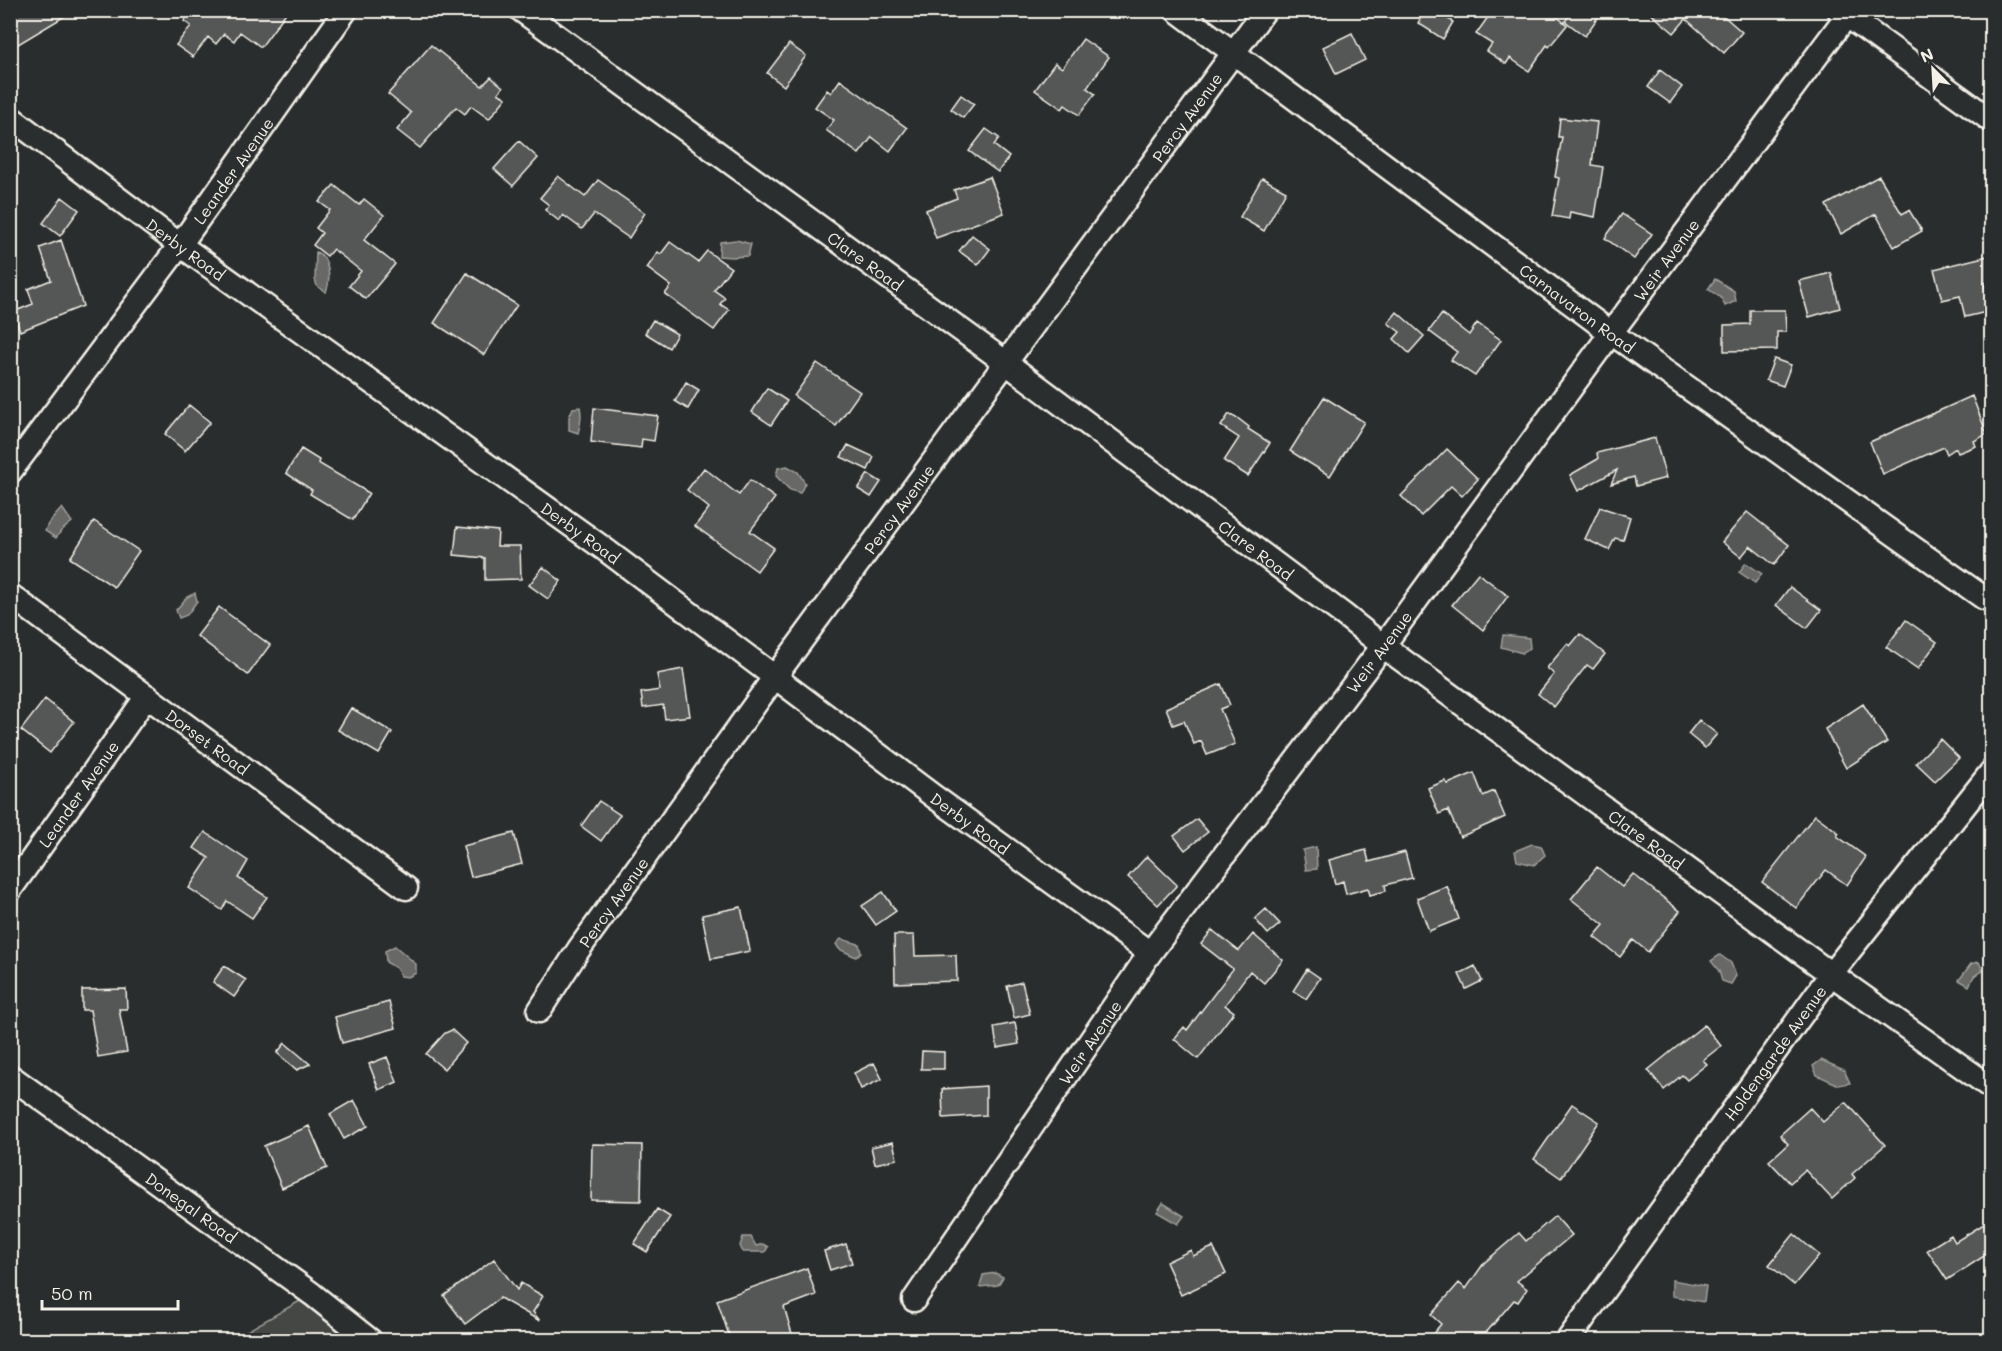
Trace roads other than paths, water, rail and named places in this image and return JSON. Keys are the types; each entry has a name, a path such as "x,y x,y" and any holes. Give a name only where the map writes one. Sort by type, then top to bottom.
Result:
{"street":[{"name":"Leander Avenue","path":"10,472 180,245 346,10"},
{"name":"Clare Road","path":"521,10 1005,362 1383,646 1831,974 1992,1088"},
{"name":"Carnavaron Road","path":"1176,10 1611,333 1984,598"},
{"name":"Percy Avenue","path":"538,1011 579,949 774,678 1265,10"},
{"path":"1846,12 1992,121"},
{"name":"Weir Avenue","path":"914,1300 1150,953 1383,646 1846,12"},
{"name":"Derby Road","path":"10,117 180,245 603,548 932,795 1150,953"},
{"name":"Dorset Road","path":"10,595 406,888"},
{"name":"Leander Avenue","path":"10,890 147,696"},
{"name":"Holdengarde Avenue","path":"1568,1341 1831,974 1992,771"},
{"name":"Donegal Road","path":"10,1076 312,1294 370,1341"}]}
